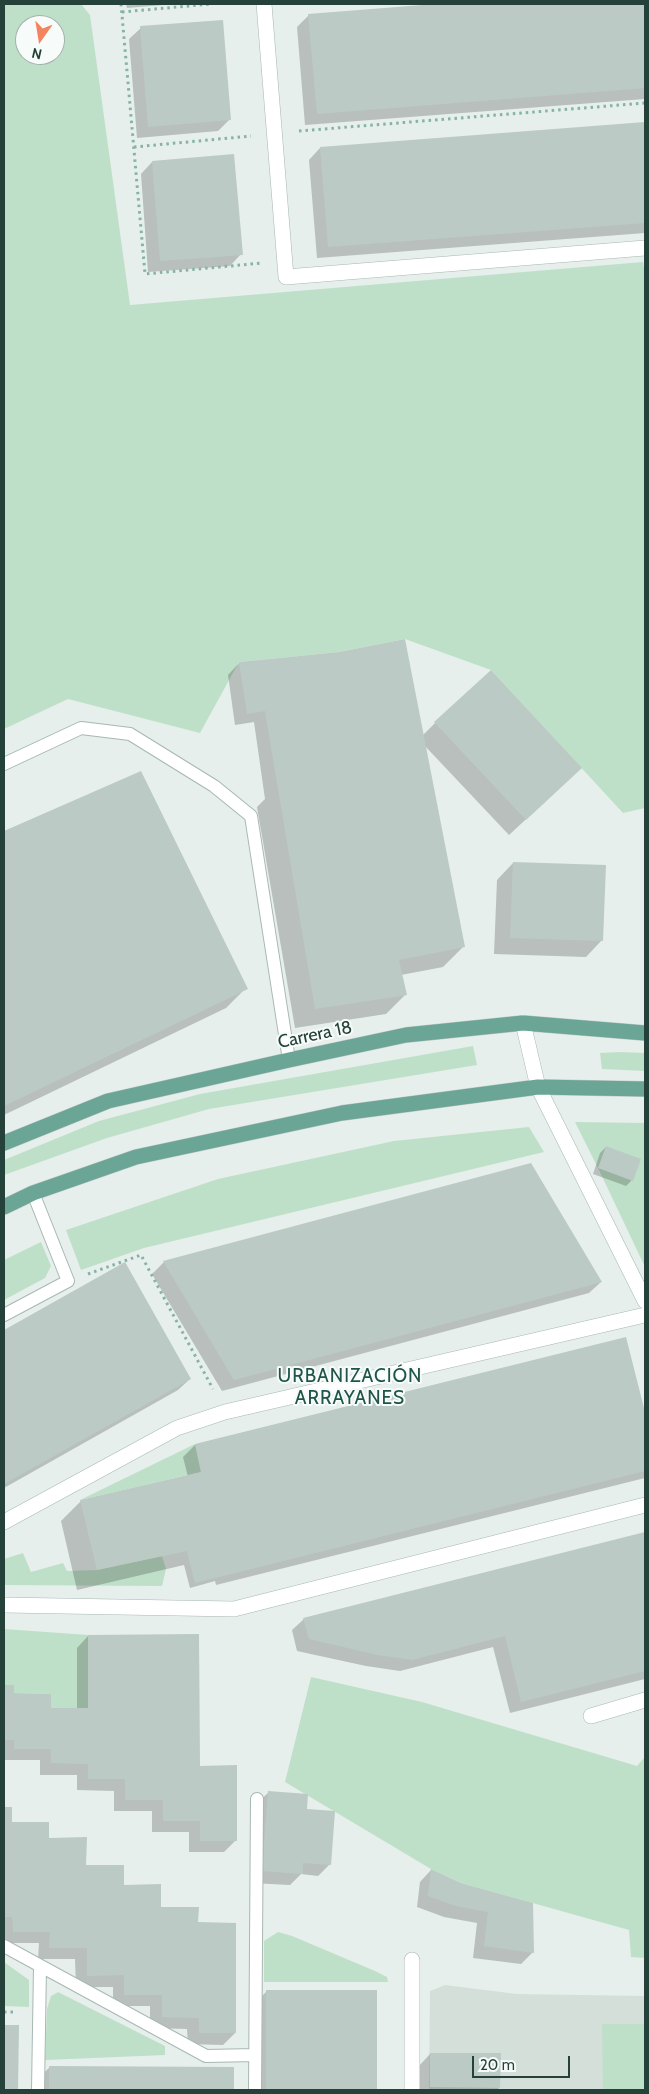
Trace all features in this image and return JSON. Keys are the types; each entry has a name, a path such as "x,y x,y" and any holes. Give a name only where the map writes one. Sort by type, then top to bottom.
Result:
{"main road":[{"name":"Carrera 18","path":"4,1144 108,1101 406,1035 522,1023 645,1033"},
{"path":"4,1207 33,1193 136,1157 342,1113 538,1087 645,1089"}],"street":[{"path":"264,4 286,278 645,248"},
{"path":"522,1023 538,1087 645,1301"},
{"path":"4,1522 177,1428 225,1412 645,1315"},
{"path":"4,1605 234,1609 645,1505"},
{"path":"591,1716 645,1700"},
{"path":"412,1960 412,2090"}],"lane":[{"path":"4,764 81,728 130,734 214,786 251,816 289,1060"},
{"path":"4,1315 68,1281 33,1193"},
{"path":"255,2090 257,1799"},
{"path":"4,1946 206,2056 255,2055"},
{"path":"38,2090 40,1967"}],"path":[{"path":"121,4 145,274 285,261"},
{"path":"122,12 211,4"},
{"path":"134,147 274,133 645,103"},
{"path":"68,1281 141,1255 225,1412"}],"shaded area":[{"path":"445,1985 517,1994 645,1996 645,2090 429,2090 430,1991"}],"green space":[{"path":"4,4 81,4 90,15 130,305 643,262 645,274 645,808 623,813 491,670 405,639 339,652 239,662 200,733 68,699 4,729"},
{"path":"473,1046 477,1065 209,1109 107,1138 4,1175 4,1160 99,1121 200,1094"},
{"path":"600,1053 645,1053 645,1071 602,1069"},
{"path":"575,1122 645,1123 645,1267 598,1168"},
{"path":"529,1127 544,1152 144,1248 81,1270 66,1230 218,1179 394,1141"},
{"path":"41,1242 51,1266 45,1278 4,1300 4,1260"},
{"path":"195,1444 201,1472 80,1500"},
{"path":"23,1553 31,1572 63,1563 67,1571 97,1570 162,1556 166,1569 162,1586 4,1585 4,1559"},
{"path":"4,1629 88,1635 88,1708 51,1708 51,1694 14,1693 13,1685 4,1685"},
{"path":"311,1677 422,1702 637,1766 645,1757 645,1958 631,1957 629,1930 461,1883 431,1869 285,1782"},
{"path":"278,1932 292,1936 375,1971 387,1977 388,1982 264,1982 264,1941"},
{"path":"4,1962 29,1980 29,2007 4,2006"},
{"path":"58,1992 165,2046 165,2055 45,2060 47,2009 51,1996"},
{"path":"602,2024 645,2024 645,2090 603,2090"}],"building":[{"path":"435,4 645,4 645,88 317,114 308,14"},
{"path":"223,20 231,120 148,127 140,26"},
{"path":"645,122 645,223 328,247 320,147"},
{"path":"234,154 243,255 160,261 152,161"},
{"path":"405,639 465,947 399,960 407,995 315,1009 265,711 247,714 239,662 339,652"},
{"path":"491,670 582,768 526,820 434,722"},
{"path":"141,771 248,989 4,1106 4,831"},
{"path":"513,862 606,865 603,941 510,938"},
{"path":"606,1146 641,1159 633,1181 598,1168"},
{"path":"531,1163 602,1282 234,1380 163,1261"},
{"path":"125,1262 191,1379 4,1484 4,1330"},
{"path":"626,1337 645,1412 645,1471 195,1583 187,1551 97,1570 80,1500 201,1472 195,1444"},
{"path":"645,1532 645,1671 521,1702 505,1636 412,1660 378,1655 309,1639 303,1618"},
{"path":"199,1634 200,1766 237,1765 237,1841 200,1841 200,1821 163,1821 163,1800 125,1800 125,1779 88,1779 88,1764 51,1763 51,1749 14,1749 14,1740 4,1740 4,1685 14,1685 14,1693 51,1694 51,1708 88,1708 88,1635"},
{"path":"268,1791 308,1794 307,1809 335,1811 331,1865 303,1863 303,1874 262,1871"},
{"path":"4,1807 12,1807 12,1822 49,1822 49,1838 87,1837 86,1865 124,1865 124,1885 161,1884 161,1907 199,1907 198,1922 236,1923 236,2033 199,2033 199,2018 162,2017 162,1995 124,1995 124,1975 87,1976 87,1948 49,1948 50,1932 13,1932 12,1917 4,1917"},
{"path":"431,1869 461,1883 533,1903 534,1953 484,1946 488,1912 456,1906 428,1896"},
{"path":"266,1990 377,1990 377,2090 266,2090"},
{"path":"4,2025 19,2025 18,2090 4,2090"},
{"path":"430,2053 501,2053 500,2088 430,2087"},
{"path":"49,2066 234,2067 234,2090 49,2090"}],"district":[{"name":"URBANIZACIÓN ARRAYANES","path":"350,1387"}]}
